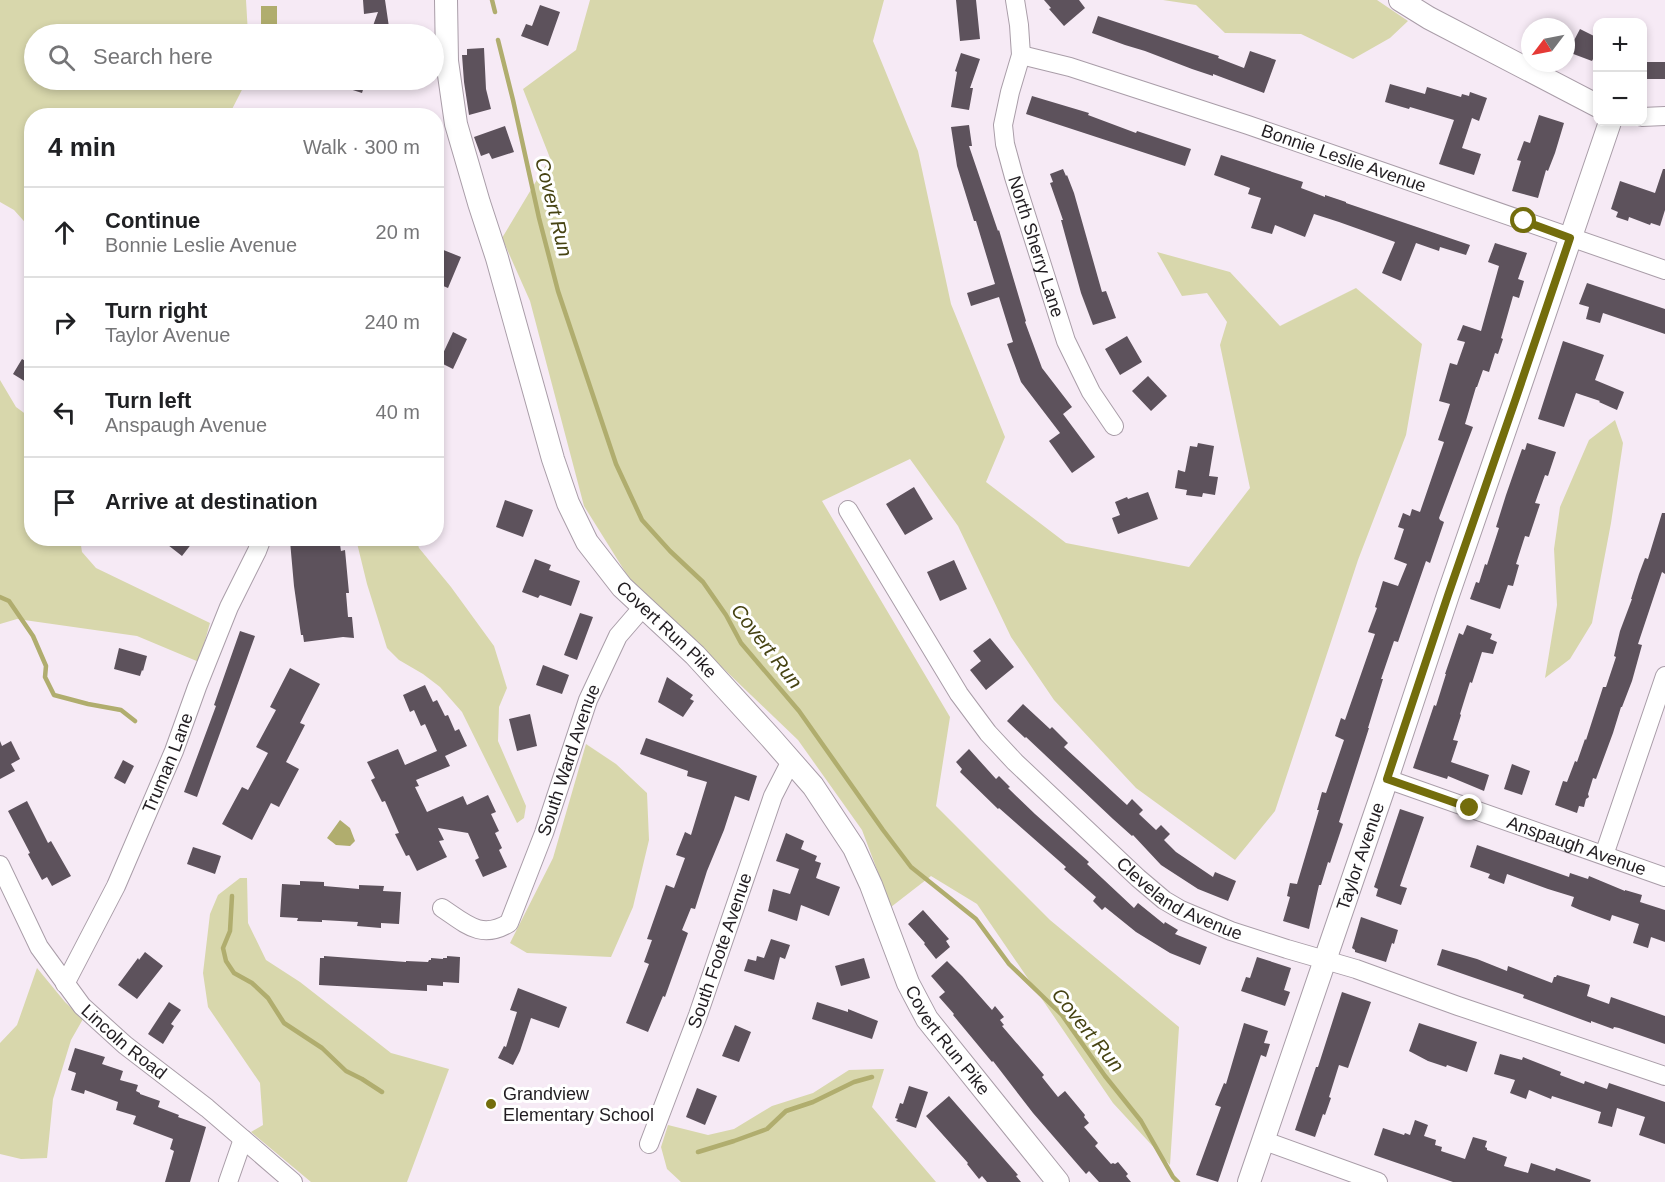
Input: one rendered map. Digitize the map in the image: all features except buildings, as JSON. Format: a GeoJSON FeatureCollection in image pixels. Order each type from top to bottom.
{"type":"FeatureCollection","features":[{"type":"Feature","properties":{"kind":"street","name":"Covert Run Pike"},"geometry":{"type":"LineString","coordinates":[[446,0],[447,61],[456,123],[553,459],[568,503],[587,542],[622,586],[695,656],[813,786],[854,848],[871,885],[908,983],[927,1019],[1058,1182]]}},
{"type":"Feature","properties":{"kind":"street","name":"North Sherry Lane"},"geometry":{"type":"LineString","coordinates":[[1015,0],[1021,55],[1003,125],[1005,144],[1066,341],[1091,392],[1114,426]]}},
{"type":"Feature","properties":{"kind":"street"},"geometry":{"type":"LineString","coordinates":[[1400,0],[1429,18],[1593,103]]}},
{"type":"Feature","properties":{"kind":"street","name":"Bonnie Leslie Avenue"},"geometry":{"type":"LineString","coordinates":[[1021,55],[1070,67],[1248,125],[1665,270]]}},
{"type":"Feature","properties":{"kind":"street"},"geometry":{"type":"LineString","coordinates":[[1647,117],[1665,116]]}},
{"type":"Feature","properties":{"kind":"street","name":"Taylor Avenue"},"geometry":{"type":"LineString","coordinates":[[1248,1182],[1609,126]]}},
{"type":"Feature","properties":{"kind":"street","name":"Cleveland Avenue"},"geometry":{"type":"LineString","coordinates":[[848,510],[959,694],[988,734],[1138,878],[1172,904],[1231,931],[1356,969],[1665,1076]]}},
{"type":"Feature","properties":{"kind":"street","name":"Truman Lane"},"geometry":{"type":"LineString","coordinates":[[65,984],[116,886],[174,751],[196,687],[229,607],[259,546]]}},
{"type":"Feature","properties":{"kind":"street","name":"South Ward Avenue"},"geometry":{"type":"LineString","coordinates":[[442,909],[472,928],[483,931],[502,927],[509,922],[544,833],[588,700],[618,636],[643,607]]}},
{"type":"Feature","properties":{"kind":"street"},"geometry":{"type":"LineString","coordinates":[[1604,855],[1665,676]]}},
{"type":"Feature","properties":{"kind":"street","name":"South Foote Avenue"},"geometry":{"type":"LineString","coordinates":[[649,1144],[698,1015],[773,796],[792,761]]}},
{"type":"Feature","properties":{"kind":"street","name":"Anspaugh Avenue"},"geometry":{"type":"LineString","coordinates":[[1387,779],[1665,877]]}},
{"type":"Feature","properties":{"kind":"street","name":"Lincoln Road"},"geometry":{"type":"LineString","coordinates":[[0,865],[39,947],[82,1006],[125,1045],[207,1108],[293,1182]]}},
{"type":"Feature","properties":{"kind":"street"},"geometry":{"type":"LineString","coordinates":[[228,1182],[243,1139]]}},
{"type":"Feature","properties":{"kind":"street"},"geometry":{"type":"LineString","coordinates":[[1262,1140],[1378,1182]]}},
{"type":"Feature","properties":{"kind":"green space"},"geometry":{"type":"Polygon","coordinates":[[[0,0],[246,0],[247,24],[24,24],[24,90],[242,90],[233,108],[24,108],[24,221],[14,210],[0,202],[0,0]]]}},
{"type":"Feature","properties":{"kind":"green space"},"geometry":{"type":"Polygon","coordinates":[[[590,0],[884,0],[873,41],[918,151],[951,304],[1005,437],[986,482],[1066,543],[1189,567],[1250,488],[1220,345],[1227,322],[1207,293],[1182,296],[1157,252],[1230,272],[1280,326],[1356,288],[1422,344],[1406,435],[1358,560],[1275,811],[1235,860],[1136,788],[1054,700],[1011,637],[958,526],[910,459],[822,501],[950,717],[936,806],[1050,920],[1179,1027],[1170,1165],[1113,1103],[977,904],[931,876],[891,907],[862,830],[798,740],[629,578],[584,506],[530,301],[502,238],[550,158],[523,89],[576,50],[590,0]]]}},
{"type":"Feature","properties":{"kind":"green space"},"geometry":{"type":"Polygon","coordinates":[[[1163,0],[1377,0],[1408,21],[1390,38],[1353,59],[1301,34],[1225,33],[1196,5],[1163,0]]]}},
{"type":"Feature","properties":{"kind":"green space"},"geometry":{"type":"Polygon","coordinates":[[[0,380],[16,407],[24,413],[24,546],[81,546],[82,552],[96,568],[210,623],[199,662],[137,636],[17,619],[0,624],[0,380]]]}},
{"type":"Feature","properties":{"kind":"green space"},"geometry":{"type":"Polygon","coordinates":[[[1615,420],[1623,443],[1592,623],[1570,659],[1545,678],[1557,605],[1554,549],[1560,507],[1589,440],[1615,420]]]}},
{"type":"Feature","properties":{"kind":"green space"},"geometry":{"type":"Polygon","coordinates":[[[358,546],[418,546],[494,646],[507,688],[499,707],[498,741],[526,806],[524,818],[517,823],[462,712],[440,687],[399,660],[387,648],[358,546]]]}},
{"type":"Feature","properties":{"kind":"green space"},"geometry":{"type":"Polygon","coordinates":[[[586,744],[616,764],[647,793],[649,840],[633,907],[611,957],[527,953],[510,943],[553,858],[586,744]]]}},
{"type":"Feature","properties":{"kind":"green space"},"geometry":{"type":"Polygon","coordinates":[[[240,878],[247,878],[248,923],[266,960],[300,982],[391,1053],[449,1069],[407,1182],[311,1182],[251,1132],[263,1125],[260,1083],[208,1007],[203,973],[210,914],[218,895],[240,878]]]}},
{"type":"Feature","properties":{"kind":"green space"},"geometry":{"type":"Polygon","coordinates":[[[37,968],[65,1002],[83,1019],[71,1040],[53,1099],[47,1158],[21,1159],[0,1154],[0,1043],[17,1025],[37,968]]]}},
{"type":"Feature","properties":{"kind":"green space"},"geometry":{"type":"Polygon","coordinates":[[[884,1069],[872,1107],[936,1182],[681,1182],[667,1169],[661,1147],[668,1125],[708,1135],[734,1129],[772,1106],[813,1093],[849,1070],[884,1069]]]}},
{"type":"Feature","properties":{"kind":"shaded area"},"geometry":{"type":"Polygon","coordinates":[[[261,6],[277,6],[277,24],[261,24],[261,6]]]}},
{"type":"Feature","properties":{"kind":"shaded area"},"geometry":{"type":"Polygon","coordinates":[[[340,820],[350,828],[355,841],[350,846],[336,845],[327,838],[340,820]]]}},
{"type":"Feature","properties":{"kind":"waterway","name":"Covert Run"},"geometry":{"type":"LineString","coordinates":[[492,0],[495,12]]}},
{"type":"Feature","properties":{"kind":"waterway","name":"Covert Run"},"geometry":{"type":"LineString","coordinates":[[498,40],[558,291],[616,464],[642,520],[703,582],[726,615],[741,643],[799,711],[911,867],[976,919],[1009,964],[1062,1015],[1105,1076],[1141,1121],[1178,1182]]}},
{"type":"Feature","properties":{"kind":"waterway"},"geometry":{"type":"LineString","coordinates":[[0,597],[9,601],[33,636],[46,666],[45,677],[54,695],[121,710],[135,721]]}},
{"type":"Feature","properties":{"kind":"waterway"},"geometry":{"type":"LineString","coordinates":[[232,896],[230,931],[223,948],[226,961],[234,973],[252,983],[268,998],[284,1023],[322,1048],[346,1071],[382,1092]]}},
{"type":"Feature","properties":{"kind":"waterway"},"geometry":{"type":"LineString","coordinates":[[698,1152],[767,1129],[786,1111],[813,1102],[854,1082],[872,1077]]}},
{"type":"Feature","properties":{"kind":"place","name":"Grandview Elementary School"},"geometry":{"type":"Point","coordinates":[491,1104]}},
{"type":"Feature","properties":{"kind":"route"},"geometry":{"type":"LineString","coordinates":[[1470,808],[1387,779],[1570,238],[1524,221]]}}]}
